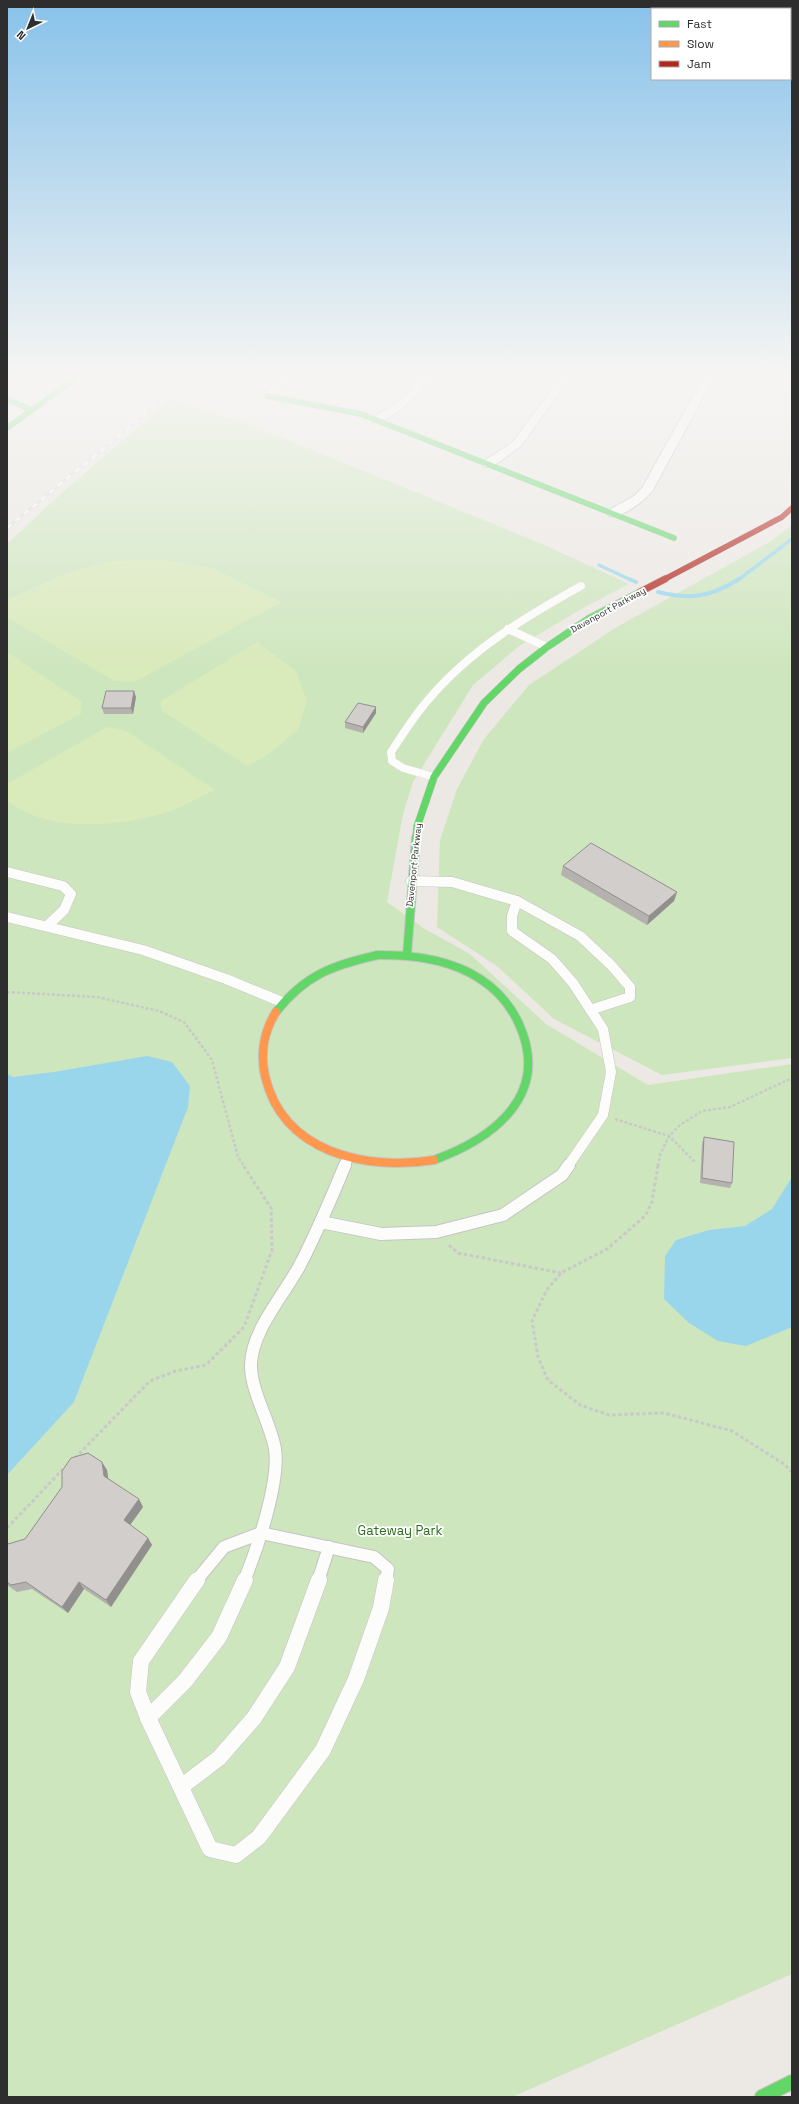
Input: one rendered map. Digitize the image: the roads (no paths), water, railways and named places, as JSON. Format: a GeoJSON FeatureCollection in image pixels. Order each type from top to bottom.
{"type":"FeatureCollection","features":[{"type":"Feature","properties":{"kind":"main road"},"geometry":{"type":"LineString","coordinates":[[511,473],[674,538]]}},
{"type":"Feature","properties":{"kind":"main road","name":"Davenport Parkway"},"geometry":{"type":"LineString","coordinates":[[407,955],[411,881],[417,827],[434,777],[484,704],[519,669],[547,647],[590,618],[746,537],[782,517],[792,508]]}},
{"type":"Feature","properties":{"kind":"main road"},"geometry":{"type":"LineString","coordinates":[[407,955],[436,960],[464,970],[488,984],[508,1003],[522,1025],[529,1049],[528,1075],[520,1099],[503,1122],[480,1141],[450,1155],[417,1163],[382,1164],[348,1158],[312,1142],[283,1118],[266,1090],[260,1059],[266,1029],[282,1002],[300,984],[324,970],[350,961],[371,957],[407,955]]}},
{"type":"Feature","properties":{"kind":"main road"},"geometry":{"type":"LineString","coordinates":[[762,2097],[792,2082]]}},
{"type":"Feature","properties":{"kind":"street"},"geometry":{"type":"LineString","coordinates":[[613,513],[638,499],[647,490],[656,473]]}},
{"type":"Feature","properties":{"kind":"lane"},"geometry":{"type":"LineString","coordinates":[[434,777],[392,761],[391,752],[427,700],[453,672],[488,643],[508,629],[581,586]]}},
{"type":"Feature","properties":{"kind":"lane"},"geometry":{"type":"LineString","coordinates":[[508,629],[547,647]]}},
{"type":"Feature","properties":{"kind":"lane"},"geometry":{"type":"LineString","coordinates":[[7,872],[62,886],[71,894],[64,910],[47,926]]}},
{"type":"Feature","properties":{"kind":"lane"},"geometry":{"type":"LineString","coordinates":[[411,881],[450,881],[480,888],[517,901],[580,936],[611,965],[630,987],[630,997],[590,1010]]}},
{"type":"Feature","properties":{"kind":"lane"},"geometry":{"type":"LineString","coordinates":[[321,1222],[381,1234],[436,1232],[503,1215],[562,1175],[603,1115],[611,1072],[603,1029],[572,983],[552,960],[512,931],[512,916],[517,901]]}},
{"type":"Feature","properties":{"kind":"lane"},"geometry":{"type":"LineString","coordinates":[[7,917],[143,950],[226,979],[282,1002]]}},
{"type":"Feature","properties":{"kind":"lane"},"geometry":{"type":"LineString","coordinates":[[148,1718],[185,1681],[219,1637],[245,1579],[261,1533],[273,1482],[275,1449],[256,1393],[251,1365],[256,1339],[299,1266],[321,1222],[348,1158]]}},
{"type":"Feature","properties":{"kind":"lane"},"geometry":{"type":"LineString","coordinates":[[261,1533],[329,1547],[374,1557],[388,1569],[381,1608],[356,1679],[323,1750],[259,1837],[236,1855],[210,1849],[148,1718],[138,1692],[141,1661],[204,1569],[224,1547],[261,1533]]}},
{"type":"Feature","properties":{"kind":"lane"},"geometry":{"type":"LineString","coordinates":[[181,1787],[219,1758],[254,1718],[287,1667],[308,1616],[329,1547]]}},
{"type":"Feature","properties":{"kind":"water"},"geometry":{"type":"Polygon","coordinates":[[[147,1056],[172,1062],[190,1086],[188,1107],[74,1402],[7,1475],[7,1074],[13,1077],[54,1072],[147,1056]]]}},
{"type":"Feature","properties":{"kind":"water"},"geometry":{"type":"Polygon","coordinates":[[[792,1177],[792,1327],[746,1346],[718,1341],[689,1323],[664,1299],[665,1256],[676,1240],[709,1230],[745,1226],[772,1209],[792,1177]]]}},
{"type":"Feature","properties":{"kind":"waterway"},"geometry":{"type":"LineString","coordinates":[[738,580],[792,539]]}},
{"type":"Feature","properties":{"kind":"waterway"},"geometry":{"type":"LineString","coordinates":[[599,565],[631,580]]}},
{"type":"Feature","properties":{"kind":"waterway"},"geometry":{"type":"LineString","coordinates":[[629,579],[636,582]]}},
{"type":"Feature","properties":{"kind":"waterway"},"geometry":{"type":"LineString","coordinates":[[658,592],[680,596],[700,595],[719,590],[739,579]]}},
{"type":"Feature","properties":{"kind":"railway"},"geometry":{"type":"LineString","coordinates":[[7,528],[74,473]]}},
{"type":"Feature","properties":{"kind":"park label","name":"Gateway Park"},"geometry":{"type":"Point","coordinates":[400,1530]}}]}
